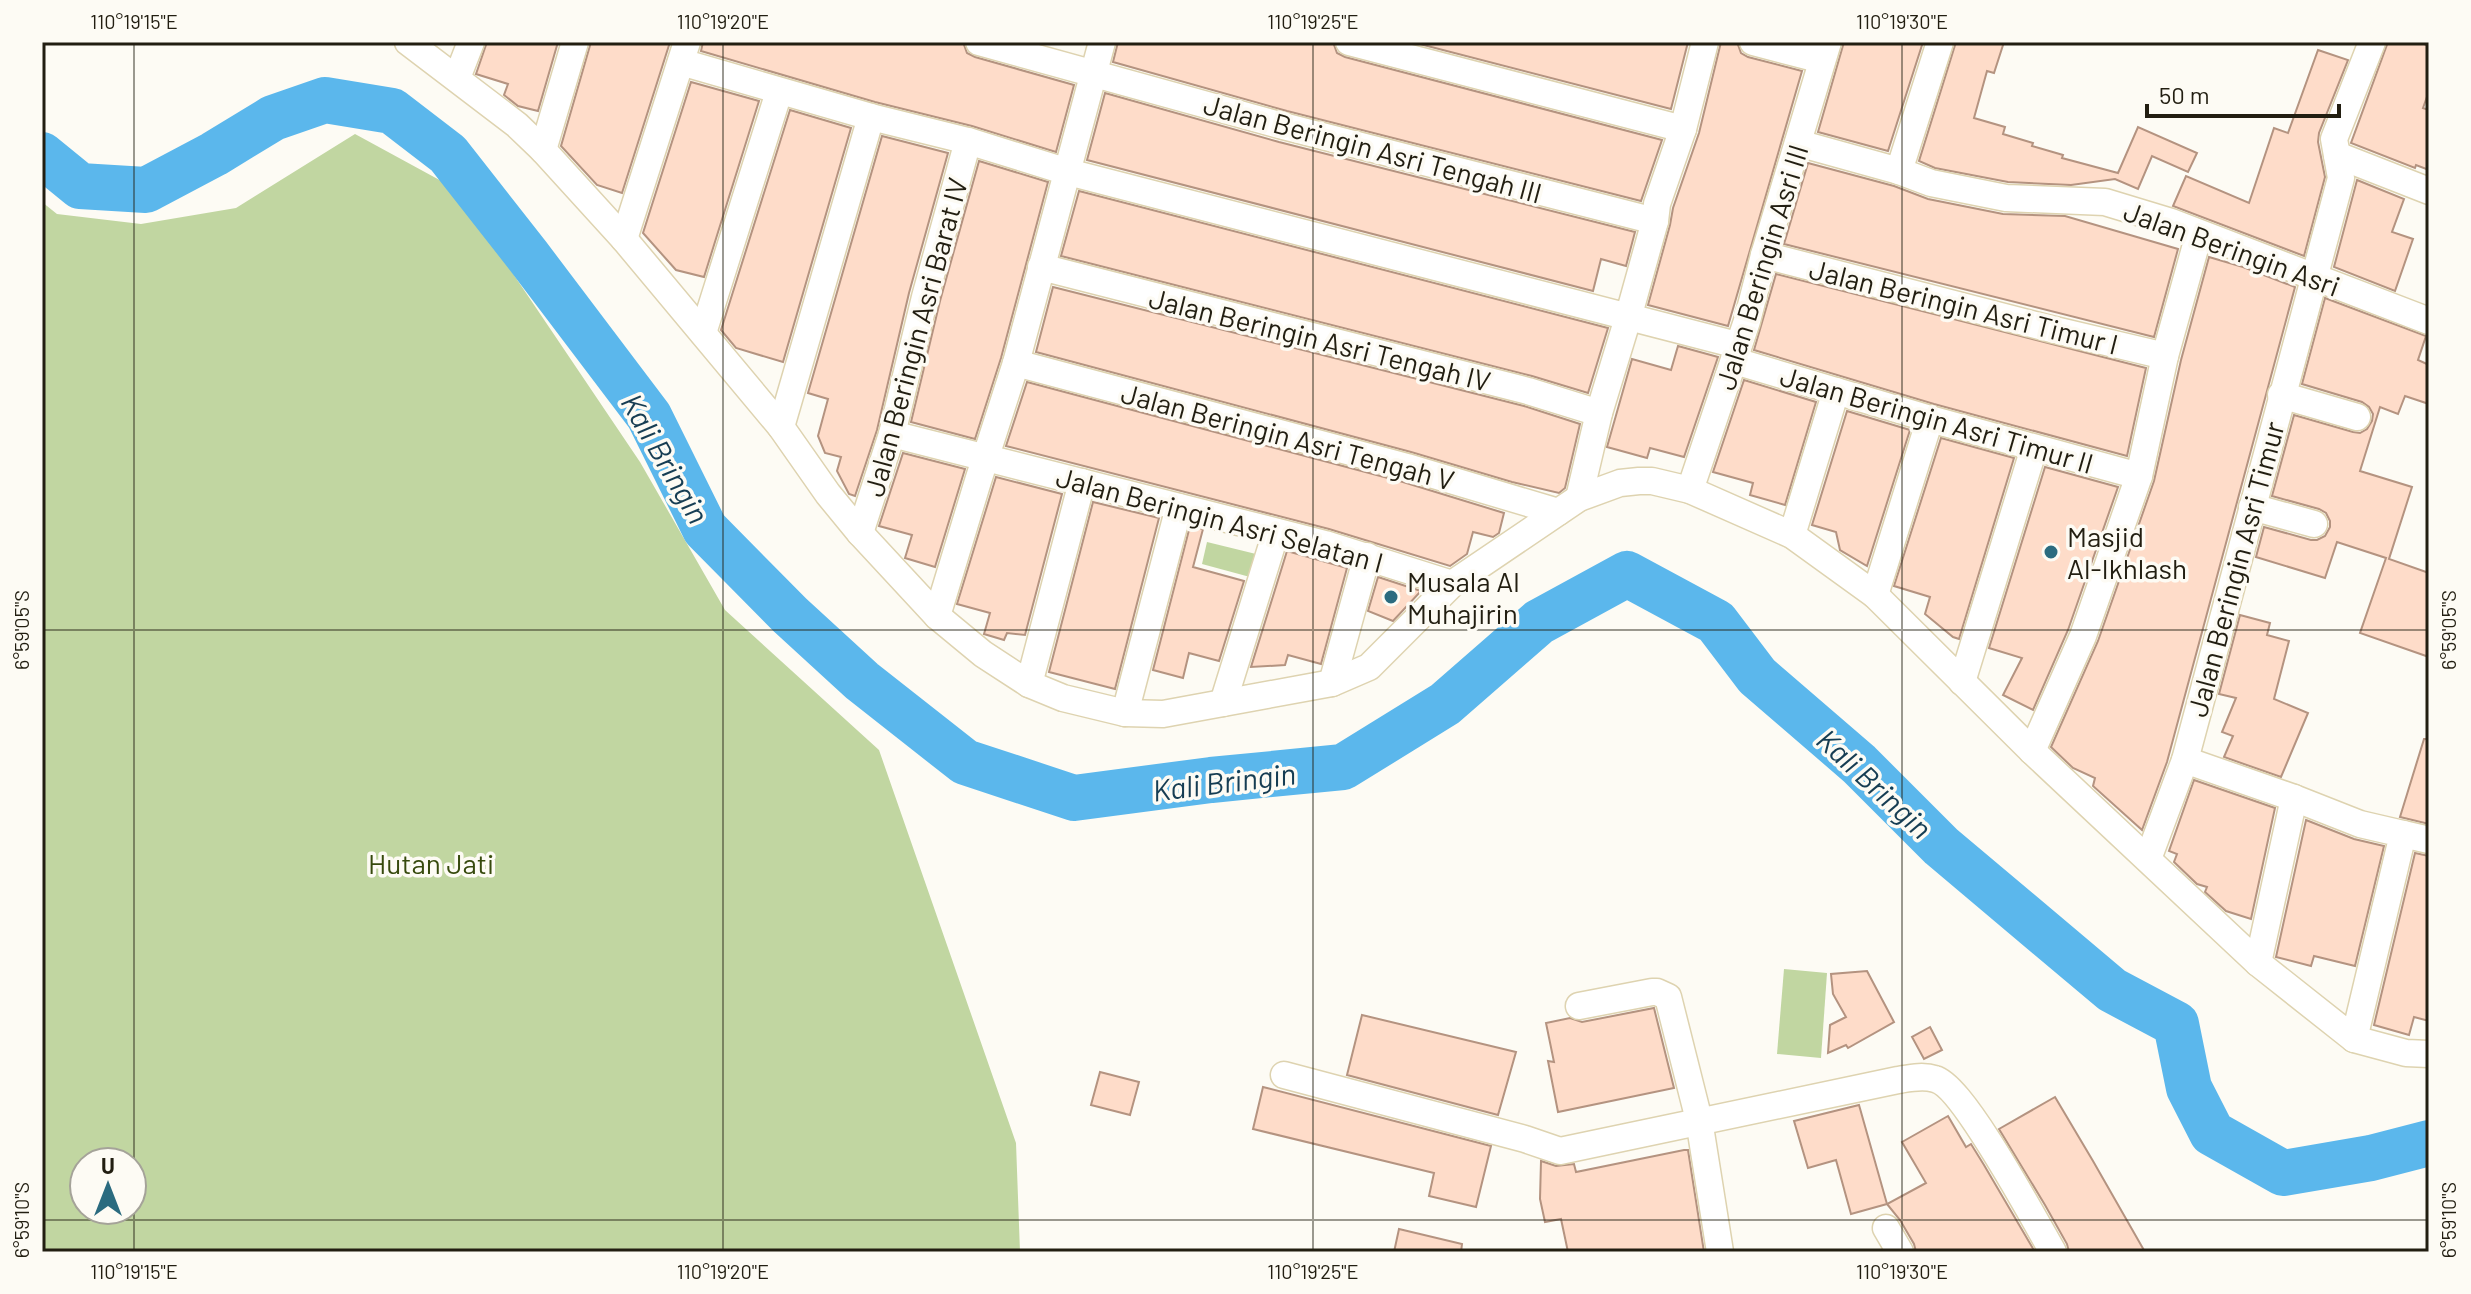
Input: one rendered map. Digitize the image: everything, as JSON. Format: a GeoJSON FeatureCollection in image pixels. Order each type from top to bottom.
{"type":"FeatureCollection","features":[{"type":"Feature","properties":{"kind":"street"},"geometry":{"type":"LineString","coordinates":[[408,42],[517,125],[543,150],[624,239],[781,427],[860,533],[937,616],[983,654],[1029,684],[1063,698],[1125,713],[1163,714],[1332,683],[1369,667],[1452,584],[1569,505],[1620,483],[1652,481],[1690,490],[1792,535],[1875,595],[2032,751],[2258,963],[2354,1039],[2406,1053],[2429,1054]]}},
{"type":"Feature","properties":{"kind":"street"},"geometry":{"type":"LineString","coordinates":[[457,78],[471,42]]}},
{"type":"Feature","properties":{"kind":"street"},"geometry":{"type":"LineString","coordinates":[[543,150],[575,42]]}},
{"type":"Feature","properties":{"kind":"street","name":"Jalan Beringin Asri Tengah III"},"geometry":{"type":"LineString","coordinates":[[979,42],[1092,75],[1655,221]]}},
{"type":"Feature","properties":{"kind":"street"},"geometry":{"type":"LineString","coordinates":[[937,616],[1016,363],[1102,42]]}},
{"type":"Feature","properties":{"kind":"street"},"geometry":{"type":"LineString","coordinates":[[1349,42],[1683,129]]}},
{"type":"Feature","properties":{"kind":"street"},"geometry":{"type":"LineString","coordinates":[[1569,505],[1628,318],[1657,204],[1683,129],[1705,42]]}},
{"type":"Feature","properties":{"kind":"street"},"geometry":{"type":"LineString","coordinates":[[1753,42],[1825,51]]}},
{"type":"Feature","properties":{"kind":"street"},"geometry":{"type":"LineString","coordinates":[[1899,171],[1940,42]]}},
{"type":"Feature","properties":{"kind":"street","name":"Jalan Beringin Asri Timur"},"geometry":{"type":"LineString","coordinates":[[2148,859],[2185,760],[2341,178],[2334,139],[2372,42]]}},
{"type":"Feature","properties":{"kind":"street","name":"Jalan Beringin Asri III"},"geometry":{"type":"LineString","coordinates":[[1690,490],[1747,321],[1825,51]]}},
{"type":"Feature","properties":{"kind":"street"},"geometry":{"type":"LineString","coordinates":[[624,239],[684,52]]}},
{"type":"Feature","properties":{"kind":"street","name":"Jalan Beringin Asri Timur II"},"geometry":{"type":"LineString","coordinates":[[684,52],[779,92],[968,141],[1068,172],[1628,318],[1736,353],[1836,391],[2139,476]]}},
{"type":"Feature","properties":{"kind":"street"},"geometry":{"type":"LineString","coordinates":[[703,333],[779,92]]}},
{"type":"Feature","properties":{"kind":"street"},"geometry":{"type":"LineString","coordinates":[[781,427],[871,117]]}},
{"type":"Feature","properties":{"kind":"street","name":"Jalan Beringin Asri Barat IV"},"geometry":{"type":"LineString","coordinates":[[860,533],[892,434],[925,297],[968,141]]}},
{"type":"Feature","properties":{"kind":"street","name":"Jalan Beringin Asri"},"geometry":{"type":"LineString","coordinates":[[1798,143],[1931,183],[2006,198],[2105,202],[2171,222],[2429,321]]}},
{"type":"Feature","properties":{"kind":"street"},"geometry":{"type":"LineString","coordinates":[[2337,155],[2429,191]]}},
{"type":"Feature","properties":{"kind":"street"},"geometry":{"type":"LineString","coordinates":[[2032,751],[2083,636],[2139,476],[2165,356],[2199,234]]}},
{"type":"Feature","properties":{"kind":"street","name":"Jalan Beringin Asri Timur I"},"geometry":{"type":"LineString","coordinates":[[1764,255],[2165,356]]}},
{"type":"Feature","properties":{"kind":"street","name":"Jalan Beringin Asri Tengah IV"},"geometry":{"type":"LineString","coordinates":[[1041,267],[1528,391],[1599,413]]}},
{"type":"Feature","properties":{"kind":"street","name":"Jalan Beringin Asri Tengah V"},"geometry":{"type":"LineString","coordinates":[[1016,363],[1407,467],[1569,505]]}},
{"type":"Feature","properties":{"kind":"street"},"geometry":{"type":"LineString","coordinates":[[1792,535],[1836,391]]}},
{"type":"Feature","properties":{"kind":"street"},"geometry":{"type":"LineString","coordinates":[[2281,395],[2357,417]]}},
{"type":"Feature","properties":{"kind":"street"},"geometry":{"type":"LineString","coordinates":[[1875,595],[1930,419]]}},
{"type":"Feature","properties":{"kind":"street","name":"Jalan Beringin Asri Selatan I"},"geometry":{"type":"LineString","coordinates":[[892,434],[1367,556],[1452,584]]}},
{"type":"Feature","properties":{"kind":"street"},"geometry":{"type":"LineString","coordinates":[[1962,682],[2034,448]]}},
{"type":"Feature","properties":{"kind":"street"},"geometry":{"type":"LineString","coordinates":[[1029,684],[1082,482]]}},
{"type":"Feature","properties":{"kind":"street"},"geometry":{"type":"LineString","coordinates":[[1125,713],[1179,507]]}},
{"type":"Feature","properties":{"kind":"street"},"geometry":{"type":"LineString","coordinates":[[2252,507],[2314,524]]}},
{"type":"Feature","properties":{"kind":"street"},"geometry":{"type":"LineString","coordinates":[[1223,703],[1276,532]]}},
{"type":"Feature","properties":{"kind":"street"},"geometry":{"type":"LineString","coordinates":[[1332,683],[1367,556]]}},
{"type":"Feature","properties":{"kind":"street"},"geometry":{"type":"LineString","coordinates":[[2185,760],[2360,824],[2429,840]]}},
{"type":"Feature","properties":{"kind":"street"},"geometry":{"type":"LineString","coordinates":[[2258,963],[2294,798]]}},
{"type":"Feature","properties":{"kind":"street"},"geometry":{"type":"LineString","coordinates":[[2354,1039],[2403,834]]}},
{"type":"Feature","properties":{"kind":"street"},"geometry":{"type":"LineString","coordinates":[[1579,1006],[1652,992],[1668,997],[1699,1120],[1720,1252]]}},
{"type":"Feature","properties":{"kind":"street"},"geometry":{"type":"LineString","coordinates":[[1284,1075],[1560,1151],[1898,1080],[1936,1079],[1950,1088],[1968,1111],[2053,1252]]}},
{"type":"Feature","properties":{"kind":"street"},"geometry":{"type":"LineString","coordinates":[[1886,1228],[1900,1252]]}},
{"type":"Feature","properties":{"kind":"green space","name":"Hutan Jati"},"geometry":{"type":"Polygon","coordinates":[[[355,134],[456,189],[640,462],[725,610],[879,750],[1016,1143],[1020,1252],[42,1252],[42,202],[57,214],[141,224],[236,208],[355,134]]]}},
{"type":"Feature","properties":{"kind":"green space"},"geometry":{"type":"Polygon","coordinates":[[[1207,542],[1256,554],[1250,577],[1202,564],[1207,542]]]}},
{"type":"Feature","properties":{"kind":"green space"},"geometry":{"type":"Polygon","coordinates":[[[1784,969],[1827,973],[1821,1058],[1777,1054],[1784,969]]]}},
{"type":"Feature","properties":{"kind":"building"},"geometry":{"type":"Polygon","coordinates":[[[487,42],[558,42],[538,111],[518,106],[504,95],[508,84],[476,74],[487,42]]]}},
{"type":"Feature","properties":{"kind":"building"},"geometry":{"type":"Polygon","coordinates":[[[591,42],[670,42],[622,193],[597,185],[561,146],[591,42]]]}},
{"type":"Feature","properties":{"kind":"building"},"geometry":{"type":"Polygon","coordinates":[[[703,42],[963,42],[967,53],[975,57],[1074,85],[1056,152],[701,51],[703,42]]]}},
{"type":"Feature","properties":{"kind":"building"},"geometry":{"type":"Polygon","coordinates":[[[1118,42],[1333,42],[1337,53],[1345,57],[1662,140],[1641,201],[1287,111],[1113,62],[1118,42]]]}},
{"type":"Feature","properties":{"kind":"building"},"geometry":{"type":"Polygon","coordinates":[[[1412,42],[1688,42],[1671,109],[1412,42]]]}},
{"type":"Feature","properties":{"kind":"building"},"geometry":{"type":"Polygon","coordinates":[[[1721,42],[1737,42],[1741,53],[1748,57],[1802,71],[1728,326],[1648,305],[1673,208],[1699,133],[1721,42]]]}},
{"type":"Feature","properties":{"kind":"building"},"geometry":{"type":"Polygon","coordinates":[[[1844,42],[1923,42],[1888,151],[1818,132],[1844,42]]]}},
{"type":"Feature","properties":{"kind":"building"},"geometry":{"type":"Polygon","coordinates":[[[1956,42],[2004,42],[1994,73],[1987,71],[1974,118],[2005,127],[2003,134],[2063,155],[2062,158],[2118,173],[2138,127],[2197,153],[2188,172],[2152,156],[2138,189],[2115,179],[2071,185],[2008,182],[1935,168],[1919,161],[1956,42]]]}},
{"type":"Feature","properties":{"kind":"building"},"geometry":{"type":"Polygon","coordinates":[[[2388,42],[2419,42],[2429,46],[2429,91],[2423,108],[2429,110],[2429,170],[2416,165],[2415,168],[2351,143],[2388,42]]]}},
{"type":"Feature","properties":{"kind":"building"},"geometry":{"type":"Polygon","coordinates":[[[2318,50],[2348,60],[2319,133],[2325,177],[2304,256],[2173,206],[2186,176],[2249,203],[2274,128],[2288,133],[2318,50]]]}},
{"type":"Feature","properties":{"kind":"building"},"geometry":{"type":"Polygon","coordinates":[[[691,82],[759,101],[704,277],[676,270],[643,233],[691,82]]]}},
{"type":"Feature","properties":{"kind":"building"},"geometry":{"type":"Polygon","coordinates":[[[1105,93],[1279,142],[1635,232],[1626,266],[1601,259],[1593,291],[1087,160],[1105,93]]]}},
{"type":"Feature","properties":{"kind":"building"},"geometry":{"type":"Polygon","coordinates":[[[790,110],[851,128],[783,362],[736,348],[721,330],[790,110]]]}},
{"type":"Feature","properties":{"kind":"building"},"geometry":{"type":"Polygon","coordinates":[[[882,136],[948,153],[909,293],[877,430],[855,496],[849,494],[837,471],[841,457],[825,453],[818,436],[828,399],[808,393],[882,136]]]}},
{"type":"Feature","properties":{"kind":"building"},"geometry":{"type":"Polygon","coordinates":[[[979,161],[1048,182],[1001,358],[975,439],[911,422],[940,301],[979,161]]]}},
{"type":"Feature","properties":{"kind":"building"},"geometry":{"type":"Polygon","coordinates":[[[1808,163],[1894,186],[1928,199],[2003,214],[2065,216],[2178,249],[2154,337],[1784,244],[1808,163]]]}},
{"type":"Feature","properties":{"kind":"building"},"geometry":{"type":"Polygon","coordinates":[[[2357,180],[2404,199],[2392,232],[2413,239],[2395,291],[2334,267],[2357,180]]]}},
{"type":"Feature","properties":{"kind":"building"},"geometry":{"type":"Polygon","coordinates":[[[1079,191],[1608,328],[1588,393],[1061,256],[1079,191]]]}},
{"type":"Feature","properties":{"kind":"building"},"geometry":{"type":"Polygon","coordinates":[[[2209,257],[2295,287],[2167,762],[2142,830],[2093,786],[2095,778],[2073,768],[2051,747],[2098,641],[2154,481],[2181,360],[2209,257]]]}},
{"type":"Feature","properties":{"kind":"building"},"geometry":{"type":"Polygon","coordinates":[[[1776,274],[2146,368],[2127,456],[1934,404],[1754,350],[1776,274]]]}},
{"type":"Feature","properties":{"kind":"building"},"geometry":{"type":"Polygon","coordinates":[[[1053,287],[1524,406],[1580,424],[1565,488],[1559,493],[1512,482],[1036,352],[1053,287]]]}},
{"type":"Feature","properties":{"kind":"building"},"geometry":{"type":"Polygon","coordinates":[[[2325,298],[2426,336],[2418,360],[2429,365],[2429,404],[2405,396],[2398,414],[2380,407],[2360,471],[2412,487],[2389,559],[2429,573],[2429,657],[2360,633],[2386,558],[2337,542],[2325,578],[2256,557],[2264,527],[2317,540],[2325,536],[2330,527],[2326,513],[2319,509],[2272,496],[2294,415],[2360,433],[2372,421],[2373,414],[2362,402],[2302,384],[2325,298]]]}},
{"type":"Feature","properties":{"kind":"building"},"geometry":{"type":"Polygon","coordinates":[[[1678,346],[1718,357],[1684,457],[1650,448],[1647,458],[1607,447],[1632,359],[1671,370],[1678,346]]]}},
{"type":"Feature","properties":{"kind":"building"},"geometry":{"type":"Polygon","coordinates":[[[1744,380],[1816,402],[1785,505],[1750,495],[1753,483],[1713,472],[1744,380]]]}},
{"type":"Feature","properties":{"kind":"building"},"geometry":{"type":"Polygon","coordinates":[[[1027,382],[1403,482],[1504,513],[1499,533],[1493,537],[1473,532],[1467,554],[1450,566],[1329,529],[1006,446],[1027,382]]]}},
{"type":"Feature","properties":{"kind":"building"},"geometry":{"type":"Polygon","coordinates":[[[1847,411],[1910,430],[1867,566],[1840,550],[1836,532],[1812,525],[1847,411]]]}},
{"type":"Feature","properties":{"kind":"building"},"geometry":{"type":"Polygon","coordinates":[[[1941,438],[2014,458],[1959,639],[1925,614],[1930,597],[1894,586],[1941,438]]]}},
{"type":"Feature","properties":{"kind":"building"},"geometry":{"type":"Polygon","coordinates":[[[903,453],[965,469],[935,567],[905,558],[912,535],[879,526],[903,453]]]}},
{"type":"Feature","properties":{"kind":"building"},"geometry":{"type":"Polygon","coordinates":[[[2045,467],[2118,487],[2068,630],[2033,710],[2003,695],[2022,658],[1989,648],[2045,467]]]}},
{"type":"Feature","properties":{"kind":"building"},"geometry":{"type":"Polygon","coordinates":[[[996,477],[1062,494],[1025,635],[1007,633],[1004,640],[984,634],[990,613],[957,604],[996,477]]]}},
{"type":"Feature","properties":{"kind":"building"},"geometry":{"type":"Polygon","coordinates":[[[1093,502],[1159,518],[1115,689],[1049,672],[1093,502]]]}},
{"type":"Feature","properties":{"kind":"building"},"geometry":{"type":"Polygon","coordinates":[[[1190,526],[1203,529],[1193,567],[1244,581],[1219,661],[1189,653],[1183,678],[1153,670],[1190,526]]]}},
{"type":"Feature","properties":{"kind":"building"},"geometry":{"type":"Polygon","coordinates":[[[1287,551],[1347,568],[1321,664],[1288,655],[1285,665],[1251,667],[1287,551]]]}},
{"type":"Feature","properties":{"kind":"building","name":"Musala Al Muhajirin"},"geometry":{"type":"Polygon","coordinates":[[[1378,577],[1421,591],[1393,621],[1368,611],[1378,577]]]}},
{"type":"Feature","properties":{"kind":"building"},"geometry":{"type":"Polygon","coordinates":[[[2240,615],[2270,623],[2267,635],[2289,641],[2274,699],[2308,713],[2281,777],[2224,757],[2233,736],[2222,732],[2236,698],[2219,694],[2240,615]]]}},
{"type":"Feature","properties":{"kind":"building"},"geometry":{"type":"Polygon","coordinates":[[[2424,739],[2429,739],[2429,824],[2400,817],[2424,739]]]}},
{"type":"Feature","properties":{"kind":"building"},"geometry":{"type":"Polygon","coordinates":[[[2194,780],[2275,808],[2251,919],[2226,911],[2205,892],[2207,887],[2197,884],[2174,862],[2177,854],[2169,851],[2194,780]]]}},
{"type":"Feature","properties":{"kind":"building"},"geometry":{"type":"Polygon","coordinates":[[[2306,820],[2354,839],[2384,846],[2355,966],[2314,956],[2311,966],[2276,957],[2306,820]]]}},
{"type":"Feature","properties":{"kind":"building"},"geometry":{"type":"Polygon","coordinates":[[[2415,853],[2429,856],[2429,1021],[2414,1017],[2409,1035],[2374,1025],[2415,853]]]}},
{"type":"Feature","properties":{"kind":"building"},"geometry":{"type":"Polygon","coordinates":[[[1867,971],[1894,1022],[1848,1048],[1846,1045],[1828,1053],[1830,1025],[1846,1017],[1833,994],[1831,974],[1867,971]]]}},
{"type":"Feature","properties":{"kind":"building"},"geometry":{"type":"Polygon","coordinates":[[[1654,1008],[1674,1088],[1558,1112],[1548,1061],[1554,1062],[1546,1023],[1570,1018],[1582,1022],[1654,1008]]]}},
{"type":"Feature","properties":{"kind":"building"},"geometry":{"type":"Polygon","coordinates":[[[1362,1015],[1516,1052],[1498,1115],[1347,1075],[1362,1015]]]}},
{"type":"Feature","properties":{"kind":"building"},"geometry":{"type":"Polygon","coordinates":[[[1930,1027],[1942,1050],[1924,1059],[1912,1037],[1930,1027]]]}},
{"type":"Feature","properties":{"kind":"building"},"geometry":{"type":"Polygon","coordinates":[[[1100,1072],[1139,1082],[1130,1115],[1091,1105],[1100,1072]]]}},
{"type":"Feature","properties":{"kind":"building"},"geometry":{"type":"Polygon","coordinates":[[[1263,1087],[1491,1146],[1476,1207],[1429,1196],[1434,1173],[1253,1129],[1263,1087]]]}},
{"type":"Feature","properties":{"kind":"building"},"geometry":{"type":"Polygon","coordinates":[[[2055,1097],[2145,1252],[2069,1252],[1999,1129],[2055,1097]]]}},
{"type":"Feature","properties":{"kind":"building"},"geometry":{"type":"Polygon","coordinates":[[[1859,1105],[1887,1204],[1851,1214],[1836,1160],[1808,1168],[1794,1121],[1859,1105]]]}},
{"type":"Feature","properties":{"kind":"building"},"geometry":{"type":"Polygon","coordinates":[[[1948,1116],[1966,1147],[1971,1144],[2035,1252],[1916,1252],[1900,1220],[1887,1204],[1926,1183],[1902,1142],[1948,1116]]]}},
{"type":"Feature","properties":{"kind":"building"},"geometry":{"type":"Polygon","coordinates":[[[1688,1150],[1704,1252],[1568,1252],[1561,1219],[1545,1222],[1540,1199],[1541,1161],[1556,1166],[1574,1164],[1576,1172],[1688,1150]]]}},
{"type":"Feature","properties":{"kind":"building"},"geometry":{"type":"Polygon","coordinates":[[[1399,1229],[1462,1244],[1461,1252],[1394,1252],[1399,1229]]]}},
{"type":"Feature","properties":{"kind":"waterway","name":"Kali Bringin"},"geometry":{"type":"LineString","coordinates":[[42,155],[80,186],[146,190],[273,118],[325,100],[392,111],[448,154],[649,416],[705,529],[790,615],[862,681],[965,762],[1074,798],[1343,767],[1445,704],[1539,622],[1627,574],[1716,622],[1757,676],[1859,764],[1941,846],[2112,990],[2176,1024],[2189,1088],[2212,1133],[2283,1173],[2371,1158],[2429,1143]]}},
{"type":"Feature","properties":{"kind":"place","name":"Masjid Al-Ikhlash"},"geometry":{"type":"Point","coordinates":[2051,552]}},
{"type":"Feature","properties":{"kind":"place","name":"Musala Al Muhajirin"},"geometry":{"type":"Point","coordinates":[1391,597]}}]}
